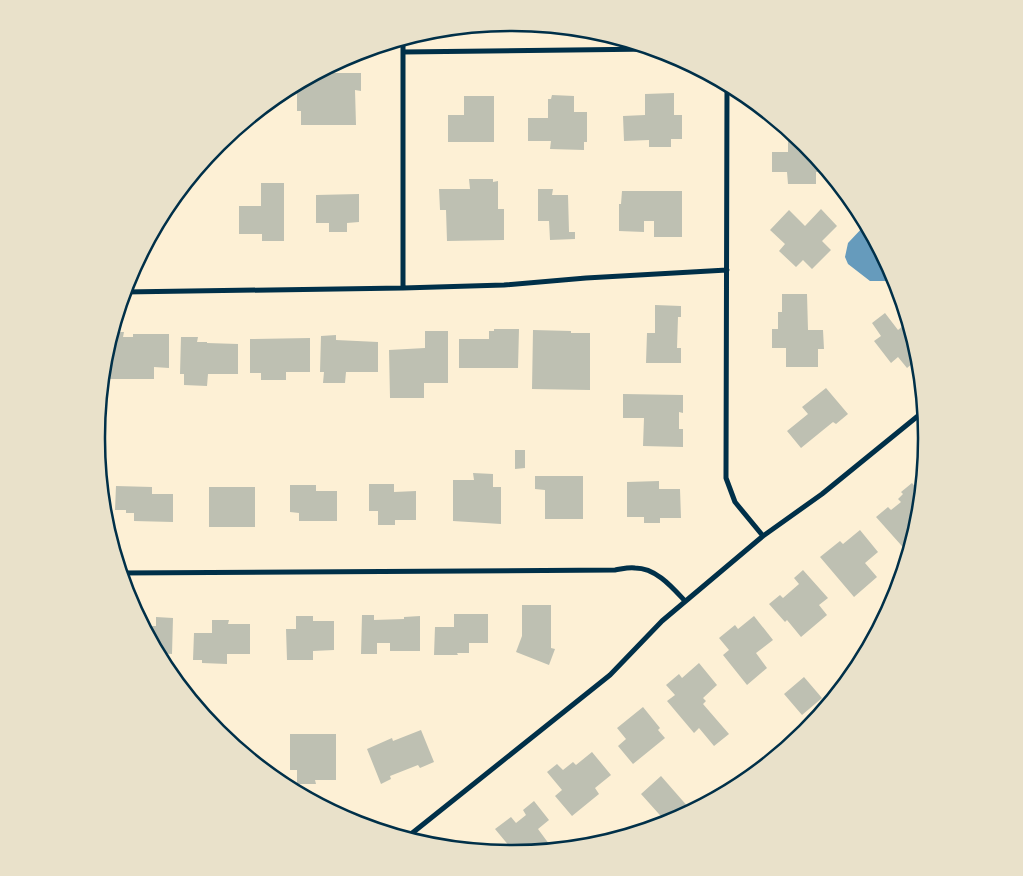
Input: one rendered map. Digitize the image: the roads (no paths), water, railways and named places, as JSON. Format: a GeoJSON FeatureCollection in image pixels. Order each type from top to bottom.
{"type":"FeatureCollection","features":[{"type":"Feature","properties":{"kind":"street"},"geometry":{"type":"LineString","coordinates":[[403,46],[403,288]]}},
{"type":"Feature","properties":{"kind":"street"},"geometry":{"type":"LineString","coordinates":[[403,52],[630,49]]}},
{"type":"Feature","properties":{"kind":"street"},"geometry":{"type":"LineString","coordinates":[[728,94],[726,478],[735,502],[763,536]]}},
{"type":"Feature","properties":{"kind":"street"},"geometry":{"type":"LineString","coordinates":[[132,292],[403,288],[504,284],[727,270]]}},
{"type":"Feature","properties":{"kind":"street"},"geometry":{"type":"LineString","coordinates":[[413,833],[610,675],[662,620],[763,536],[822,494],[917,417]]}},
{"type":"Feature","properties":{"kind":"street"},"geometry":{"type":"LineString","coordinates":[[127,572],[605,570],[636,568],[645,569],[661,578],[685,601]]}},
{"type":"Feature","properties":{"kind":"water"},"geometry":{"type":"Polygon","coordinates":[[[861,230],[887,281],[870,281],[848,264],[845,257],[848,243],[861,230]]]}}]}
